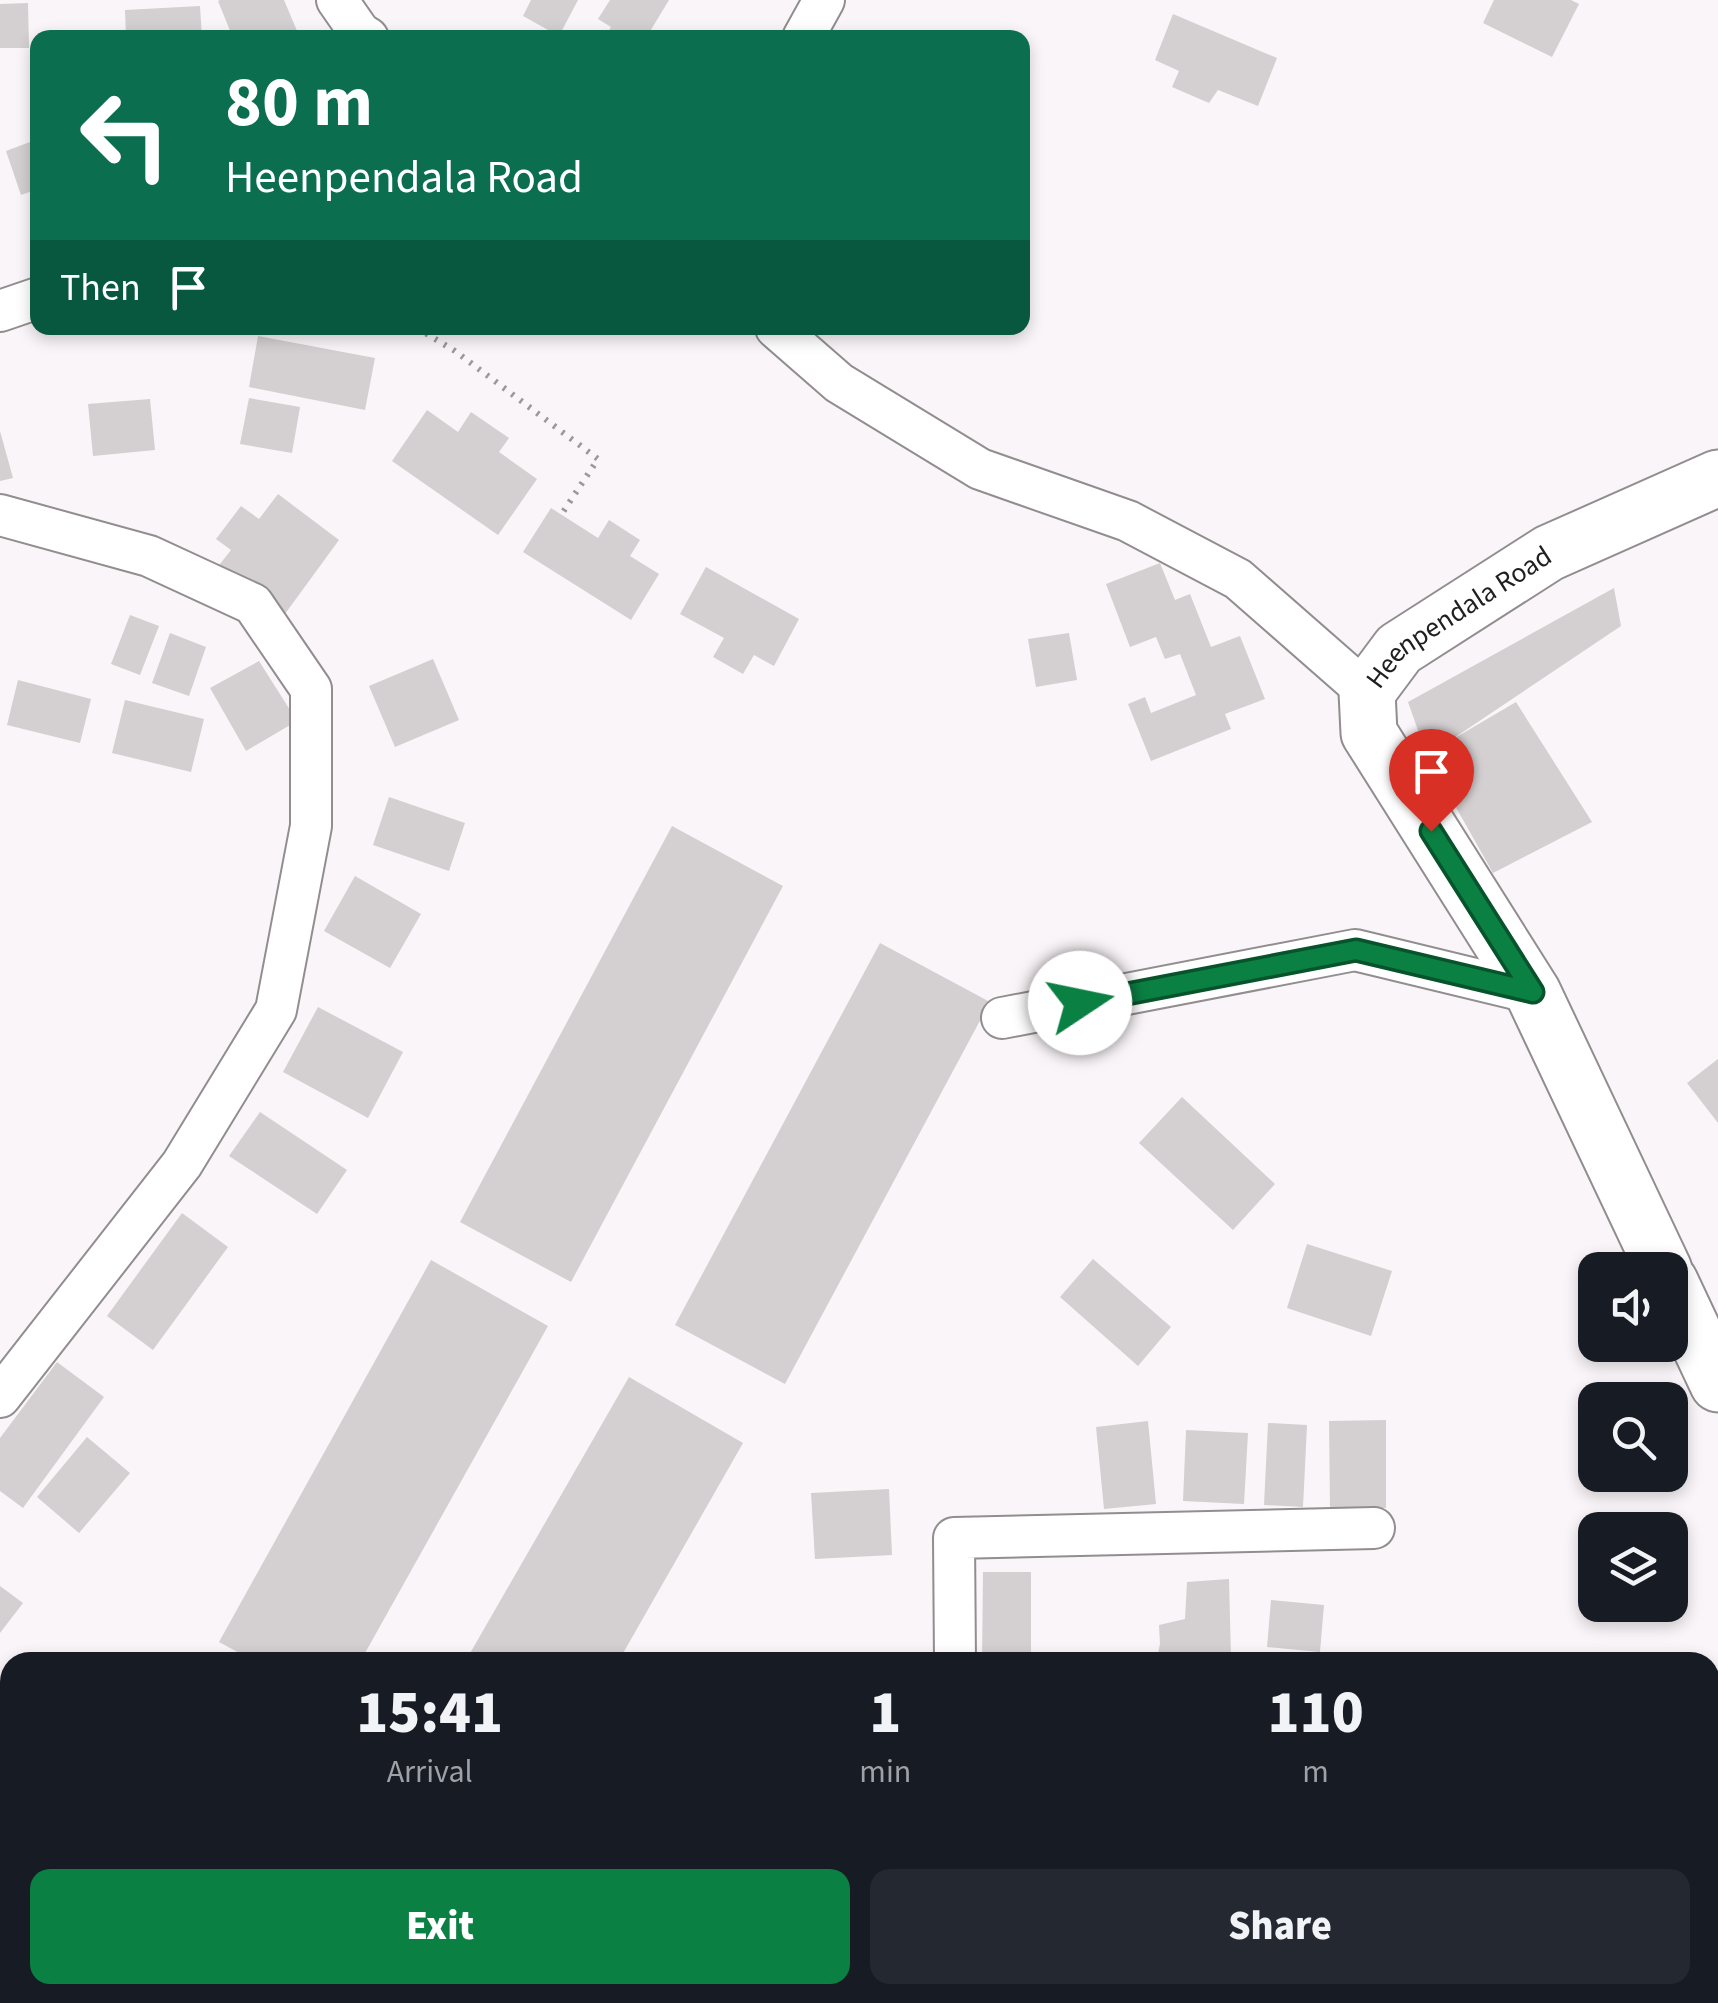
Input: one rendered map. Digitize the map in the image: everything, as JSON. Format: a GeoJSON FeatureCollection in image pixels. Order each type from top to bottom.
{"type":"FeatureCollection","features":[{"type":"Feature","properties":{"kind":"street"},"geometry":{"type":"LineString","coordinates":[[337,0],[357,30]]}},
{"type":"Feature","properties":{"kind":"street"},"geometry":{"type":"LineString","coordinates":[[807,30],[824,0]]}},
{"type":"Feature","properties":{"kind":"street"},"geometry":{"type":"LineString","coordinates":[[0,311],[30,301]]}},
{"type":"Feature","properties":{"kind":"street"},"geometry":{"type":"LineString","coordinates":[[784,335],[839,382],[980,469],[1128,521],[1238,579],[1366,692]]}},
{"type":"Feature","properties":{"kind":"street","name":"Heenpendala Road"},"geometry":{"type":"LineString","coordinates":[[1656,1252],[1533,992],[1369,734],[1366,692],[1399,649],[1549,552],[1718,478]]}},
{"type":"Feature","properties":{"kind":"street"},"geometry":{"type":"LineString","coordinates":[[0,516],[148,556],[253,604],[311,689],[310,826],[276,1010],[182,1164],[0,1397]]}},
{"type":"Feature","properties":{"kind":"street"},"geometry":{"type":"LineString","coordinates":[[1002,1018],[1356,950],[1533,992]]}},
{"type":"Feature","properties":{"kind":"street"},"geometry":{"type":"LineString","coordinates":[[1688,1320],[1718,1384]]}},
{"type":"Feature","properties":{"kind":"street"},"geometry":{"type":"LineString","coordinates":[[954,1652],[954,1538],[1374,1528]]}},
{"type":"Feature","properties":{"kind":"path"},"geometry":{"type":"LineString","coordinates":[[428,335],[456,351],[598,459],[561,515]]}},
{"type":"Feature","properties":{"kind":"building"},"geometry":{"type":"Polygon","coordinates":[[[284,0],[297,30],[230,30],[218,1],[284,0]]]}},
{"type":"Feature","properties":{"kind":"building"},"geometry":{"type":"Polygon","coordinates":[[[531,0],[578,0],[562,30],[548,30],[523,16],[531,0]]]}},
{"type":"Feature","properties":{"kind":"building"},"geometry":{"type":"Polygon","coordinates":[[[610,0],[669,0],[651,30],[609,30],[611,27],[598,19],[610,0]]]}},
{"type":"Feature","properties":{"kind":"building"},"geometry":{"type":"Polygon","coordinates":[[[1494,0],[1571,0],[1579,4],[1552,57],[1483,23],[1494,0]]]}},
{"type":"Feature","properties":{"kind":"building"},"geometry":{"type":"Polygon","coordinates":[[[28,3],[29,48],[0,48],[0,4],[28,3]]]}},
{"type":"Feature","properties":{"kind":"building"},"geometry":{"type":"Polygon","coordinates":[[[200,6],[202,30],[126,30],[125,10],[200,6]]]}},
{"type":"Feature","properties":{"kind":"building"},"geometry":{"type":"Polygon","coordinates":[[[1173,14],[1277,58],[1258,106],[1218,90],[1209,103],[1172,87],[1179,71],[1155,60],[1173,14]]]}},
{"type":"Feature","properties":{"kind":"building"},"geometry":{"type":"Polygon","coordinates":[[[30,142],[30,192],[21,195],[6,151],[30,142]]]}},
{"type":"Feature","properties":{"kind":"building"},"geometry":{"type":"Polygon","coordinates":[[[258,336],[375,358],[365,410],[249,387],[258,336]]]}},
{"type":"Feature","properties":{"kind":"building"},"geometry":{"type":"Polygon","coordinates":[[[249,398],[300,407],[292,453],[240,444],[249,398]]]}},
{"type":"Feature","properties":{"kind":"building"},"geometry":{"type":"Polygon","coordinates":[[[150,399],[155,450],[93,456],[88,404],[150,399]]]}},
{"type":"Feature","properties":{"kind":"building"},"geometry":{"type":"Polygon","coordinates":[[[427,410],[458,432],[471,412],[509,438],[499,452],[537,479],[498,535],[392,461],[427,410]]]}},
{"type":"Feature","properties":{"kind":"building"},"geometry":{"type":"Polygon","coordinates":[[[0,431],[13,478],[0,481],[0,431]]]}},
{"type":"Feature","properties":{"kind":"building"},"geometry":{"type":"Polygon","coordinates":[[[278,494],[339,540],[282,618],[216,569],[231,550],[216,539],[241,506],[259,519],[278,494]]]}},
{"type":"Feature","properties":{"kind":"building"},"geometry":{"type":"Polygon","coordinates":[[[551,508],[598,538],[609,520],[640,540],[630,556],[659,574],[631,620],[523,552],[551,508]]]}},
{"type":"Feature","properties":{"kind":"building"},"geometry":{"type":"Polygon","coordinates":[[[1160,563],[1175,600],[1190,594],[1211,647],[1240,636],[1265,699],[1225,714],[1231,729],[1151,761],[1128,704],[1145,697],[1151,713],[1196,695],[1180,654],[1165,659],[1156,637],[1130,647],[1106,584],[1160,563]]]}},
{"type":"Feature","properties":{"kind":"building"},"geometry":{"type":"Polygon","coordinates":[[[706,567],[799,619],[774,666],[754,655],[743,674],[713,657],[724,638],[680,614],[706,567]]]}},
{"type":"Feature","properties":{"kind":"building"},"geometry":{"type":"Polygon","coordinates":[[[1614,588],[1621,626],[1448,742],[1516,702],[1592,822],[1493,873],[1427,756],[1408,702],[1614,588]]]}},
{"type":"Feature","properties":{"kind":"building"},"geometry":{"type":"Polygon","coordinates":[[[130,615],[159,626],[140,675],[111,664],[130,615]]]}},
{"type":"Feature","properties":{"kind":"building"},"geometry":{"type":"Polygon","coordinates":[[[170,633],[206,647],[189,696],[152,683],[170,633]]]}},
{"type":"Feature","properties":{"kind":"building"},"geometry":{"type":"Polygon","coordinates":[[[1069,633],[1077,680],[1036,687],[1028,639],[1069,633]]]}},
{"type":"Feature","properties":{"kind":"building"},"geometry":{"type":"Polygon","coordinates":[[[433,659],[459,720],[395,747],[369,686],[433,659]]]}},
{"type":"Feature","properties":{"kind":"building"},"geometry":{"type":"Polygon","coordinates":[[[259,661],[297,721],[246,751],[210,688],[259,661]]]}},
{"type":"Feature","properties":{"kind":"building"},"geometry":{"type":"Polygon","coordinates":[[[18,680],[91,699],[80,743],[7,725],[18,680]]]}},
{"type":"Feature","properties":{"kind":"building"},"geometry":{"type":"Polygon","coordinates":[[[125,700],[204,719],[191,772],[112,753],[125,700]]]}},
{"type":"Feature","properties":{"kind":"building"},"geometry":{"type":"Polygon","coordinates":[[[389,797],[465,823],[449,871],[373,845],[389,797]]]}},
{"type":"Feature","properties":{"kind":"building"},"geometry":{"type":"Polygon","coordinates":[[[672,826],[783,886],[571,1282],[460,1222],[672,826]]]}},
{"type":"Feature","properties":{"kind":"building"},"geometry":{"type":"Polygon","coordinates":[[[355,876],[421,914],[390,968],[324,931],[355,876]]]}},
{"type":"Feature","properties":{"kind":"building"},"geometry":{"type":"Polygon","coordinates":[[[880,943],[990,1002],[785,1384],[675,1325],[880,943]]]}},
{"type":"Feature","properties":{"kind":"building"},"geometry":{"type":"Polygon","coordinates":[[[318,1007],[403,1052],[368,1118],[283,1072],[318,1007]]]}},
{"type":"Feature","properties":{"kind":"building"},"geometry":{"type":"Polygon","coordinates":[[[1718,1059],[1718,1123],[1687,1083],[1718,1059]]]}},
{"type":"Feature","properties":{"kind":"building"},"geometry":{"type":"Polygon","coordinates":[[[1182,1097],[1275,1184],[1233,1230],[1139,1143],[1182,1097]]]}},
{"type":"Feature","properties":{"kind":"building"},"geometry":{"type":"Polygon","coordinates":[[[260,1112],[347,1170],[317,1214],[229,1156],[260,1112]]]}},
{"type":"Feature","properties":{"kind":"building"},"geometry":{"type":"Polygon","coordinates":[[[182,1213],[228,1247],[153,1350],[107,1316],[182,1213]]]}},
{"type":"Feature","properties":{"kind":"building"},"geometry":{"type":"Polygon","coordinates":[[[1307,1244],[1392,1271],[1371,1336],[1287,1308],[1307,1244]]]}},
{"type":"Feature","properties":{"kind":"building"},"geometry":{"type":"Polygon","coordinates":[[[1093,1259],[1171,1327],[1138,1366],[1060,1297],[1093,1259]]]}},
{"type":"Feature","properties":{"kind":"building"},"geometry":{"type":"Polygon","coordinates":[[[431,1260],[548,1326],[366,1652],[238,1652],[219,1642],[431,1260]]]}},
{"type":"Feature","properties":{"kind":"building"},"geometry":{"type":"Polygon","coordinates":[[[57,1362],[104,1397],[23,1508],[0,1491],[0,1438],[57,1362]]]}},
{"type":"Feature","properties":{"kind":"building"},"geometry":{"type":"Polygon","coordinates":[[[629,1377],[743,1443],[624,1652],[471,1652],[629,1377]]]}},
{"type":"Feature","properties":{"kind":"building"},"geometry":{"type":"Polygon","coordinates":[[[1386,1420],[1386,1508],[1330,1508],[1329,1421],[1386,1420]]]}},
{"type":"Feature","properties":{"kind":"building"},"geometry":{"type":"Polygon","coordinates":[[[1148,1421],[1156,1504],[1104,1509],[1096,1427],[1148,1421]]]}},
{"type":"Feature","properties":{"kind":"building"},"geometry":{"type":"Polygon","coordinates":[[[1268,1423],[1307,1425],[1303,1507],[1264,1505],[1268,1423]]]}},
{"type":"Feature","properties":{"kind":"building"},"geometry":{"type":"Polygon","coordinates":[[[1186,1430],[1248,1433],[1244,1504],[1183,1501],[1186,1430]]]}},
{"type":"Feature","properties":{"kind":"building"},"geometry":{"type":"Polygon","coordinates":[[[87,1437],[130,1473],[79,1533],[37,1497],[87,1437]]]}},
{"type":"Feature","properties":{"kind":"building"},"geometry":{"type":"Polygon","coordinates":[[[889,1489],[892,1555],[815,1559],[811,1493],[889,1489]]]}},
{"type":"Feature","properties":{"kind":"building"},"geometry":{"type":"Polygon","coordinates":[[[983,1572],[1031,1572],[1031,1652],[982,1652],[983,1572]]]}},
{"type":"Feature","properties":{"kind":"building"},"geometry":{"type":"Polygon","coordinates":[[[1229,1579],[1231,1652],[1158,1652],[1159,1625],[1185,1619],[1187,1582],[1229,1579]]]}},
{"type":"Feature","properties":{"kind":"building"},"geometry":{"type":"Polygon","coordinates":[[[0,1586],[23,1603],[0,1633],[0,1586]]]}},
{"type":"Feature","properties":{"kind":"building"},"geometry":{"type":"Polygon","coordinates":[[[1271,1600],[1324,1605],[1320,1652],[1267,1647],[1271,1600]]]}},
{"type":"Feature","properties":{"kind":"route"},"geometry":{"type":"LineString","coordinates":[[1080,1003],[1356,950],[1533,992],[1431,831]]}}]}
